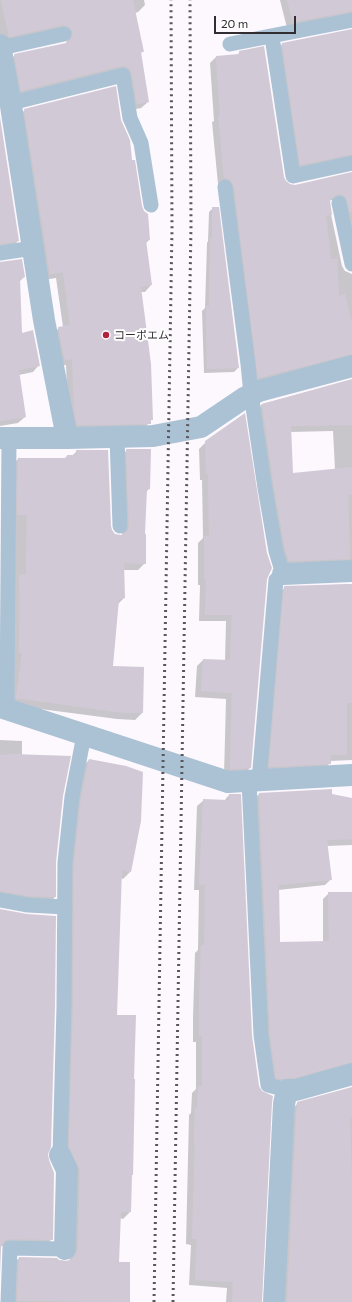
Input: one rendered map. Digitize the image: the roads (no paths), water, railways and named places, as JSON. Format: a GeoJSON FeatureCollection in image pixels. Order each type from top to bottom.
{"type":"FeatureCollection","features":[{"type":"Feature","properties":{"kind":"street"},"geometry":{"type":"LineString","coordinates":[[0,46],[7,106],[33,248],[44,320],[67,438]]}},
{"type":"Feature","properties":{"kind":"street"},"geometry":{"type":"LineString","coordinates":[[4,438],[153,436],[201,427],[251,394],[352,366]]}},
{"type":"Feature","properties":{"kind":"street"},"geometry":{"type":"LineString","coordinates":[[284,574],[352,571]]}},
{"type":"Feature","properties":{"kind":"street"},"geometry":{"type":"LineString","coordinates":[[3,708],[228,782],[352,775]]}},
{"type":"Feature","properties":{"kind":"street"},"geometry":{"type":"LineString","coordinates":[[274,1302],[284,1104],[288,1090],[296,1090],[352,1074]]}},
{"type":"Feature","properties":{"kind":"street"},"geometry":{"type":"LineString","coordinates":[[60,1155],[67,1170],[65,1249]]}},
{"type":"Feature","properties":{"kind":"lane"},"geometry":{"type":"LineString","coordinates":[[230,44],[272,37],[352,20]]}},
{"type":"Feature","properties":{"kind":"lane"},"geometry":{"type":"LineString","coordinates":[[0,46],[64,34]]}},
{"type":"Feature","properties":{"kind":"lane"},"geometry":{"type":"LineString","coordinates":[[272,37],[293,176],[352,163]]}},
{"type":"Feature","properties":{"kind":"lane"},"geometry":{"type":"LineString","coordinates":[[7,106],[123,75],[130,118],[141,143],[151,205]]}},
{"type":"Feature","properties":{"kind":"lane"},"geometry":{"type":"LineString","coordinates":[[225,188],[251,394],[265,488],[276,551],[284,574],[276,580],[254,781],[261,1035],[268,1086],[288,1090]]}},
{"type":"Feature","properties":{"kind":"lane"},"geometry":{"type":"LineString","coordinates":[[339,203],[352,264]]}},
{"type":"Feature","properties":{"kind":"lane"},"geometry":{"type":"LineString","coordinates":[[0,253],[33,248]]}},
{"type":"Feature","properties":{"kind":"lane"},"geometry":{"type":"LineString","coordinates":[[117,436],[120,526]]}},
{"type":"Feature","properties":{"kind":"lane"},"geometry":{"type":"LineString","coordinates":[[3,708],[4,438]]}},
{"type":"Feature","properties":{"kind":"lane"},"geometry":{"type":"LineString","coordinates":[[60,1155],[64,1014],[65,863],[72,797],[84,735]]}},
{"type":"Feature","properties":{"kind":"lane"},"geometry":{"type":"LineString","coordinates":[[0,900],[28,906],[65,908]]}},
{"type":"Feature","properties":{"kind":"lane"},"geometry":{"type":"LineString","coordinates":[[8,1302],[10,1248],[65,1249]]}},
{"type":"Feature","properties":{"kind":"railway"},"geometry":{"type":"LineString","coordinates":[[154,1302],[172,229],[171,0]]}},
{"type":"Feature","properties":{"kind":"railway"},"geometry":{"type":"LineString","coordinates":[[173,1302],[191,226],[190,0]]}},
{"type":"Feature","properties":{"kind":"place","name":"コーポエム"},"geometry":{"type":"Point","coordinates":[106,335]}}]}
